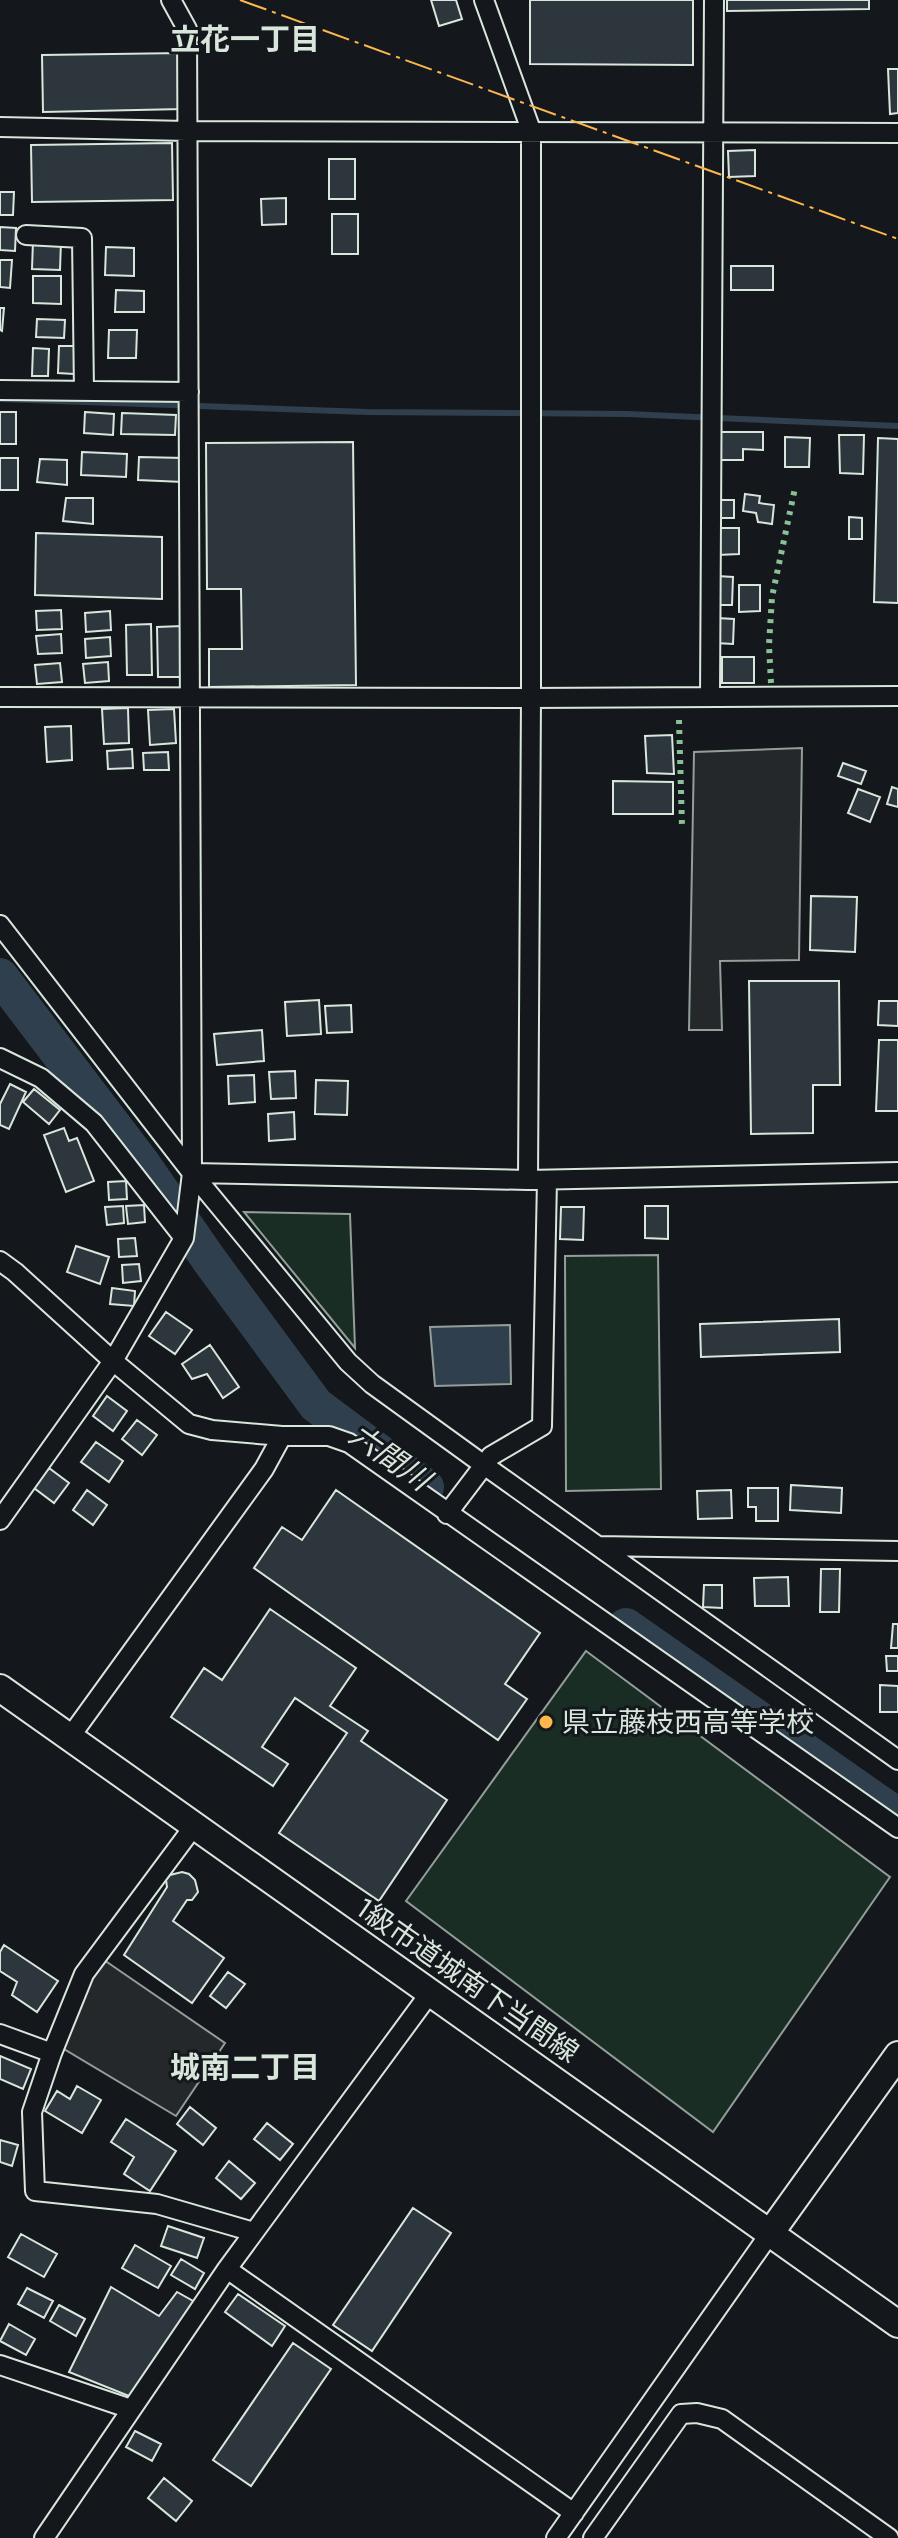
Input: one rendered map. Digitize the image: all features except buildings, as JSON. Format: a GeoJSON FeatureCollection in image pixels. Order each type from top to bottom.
{"type":"FeatureCollection","features":[{"type":"Feature","properties":{"kind":"street"},"geometry":{"type":"LineString","coordinates":[[0,1520],[113,1361],[184,1238],[192,1173],[187,29],[171,0]]}},
{"type":"Feature","properties":{"kind":"street"},"geometry":{"type":"LineString","coordinates":[[447,1514],[491,1456],[542,1426],[531,698],[531,130],[484,0]]}},
{"type":"Feature","properties":{"kind":"street"},"geometry":{"type":"LineString","coordinates":[[710,696],[714,0]]}},
{"type":"Feature","properties":{"kind":"street"},"geometry":{"type":"LineString","coordinates":[[0,127],[187,131],[898,133]]}},
{"type":"Feature","properties":{"kind":"street"},"geometry":{"type":"LineString","coordinates":[[26,235],[82,238],[84,391]]}},
{"type":"Feature","properties":{"kind":"street"},"geometry":{"type":"LineString","coordinates":[[0,390],[189,392]]}},
{"type":"Feature","properties":{"kind":"street"},"geometry":{"type":"LineString","coordinates":[[0,697],[898,696]]}},
{"type":"Feature","properties":{"kind":"street"},"geometry":{"type":"LineString","coordinates":[[0,925],[192,1173],[348,1362],[372,1384],[898,1760]]}},
{"type":"Feature","properties":{"kind":"street"},"geometry":{"type":"LineString","coordinates":[[0,1058],[41,1078],[94,1123],[184,1238]]}},
{"type":"Feature","properties":{"kind":"street"},"geometry":{"type":"LineString","coordinates":[[192,1173],[538,1180],[898,1172]]}},
{"type":"Feature","properties":{"kind":"street"},"geometry":{"type":"LineString","coordinates":[[0,1261],[189,1424],[212,1430],[282,1436],[329,1436],[349,1443],[898,1828]]}},
{"type":"Feature","properties":{"kind":"street"},"geometry":{"type":"LineString","coordinates":[[70,1737],[264,1469],[282,1436]]}},
{"type":"Feature","properties":{"kind":"street"},"geometry":{"type":"LineString","coordinates":[[598,1546],[898,1551]]}},
{"type":"Feature","properties":{"kind":"street","name":"1級市道城南下当間線"},"geometry":{"type":"LineString","coordinates":[[0,1688],[898,2324]]}},
{"type":"Feature","properties":{"kind":"street"},"geometry":{"type":"LineString","coordinates":[[194,1826],[84,1974],[32,2112],[35,2191],[157,2204],[254,2232]]}},
{"type":"Feature","properties":{"kind":"street"},"geometry":{"type":"LineString","coordinates":[[44,2538],[227,2269],[430,1993]]}},
{"type":"Feature","properties":{"kind":"street"},"geometry":{"type":"LineString","coordinates":[[0,2034],[52,2053]]}},
{"type":"Feature","properties":{"kind":"street"},"geometry":{"type":"LineString","coordinates":[[556,2538],[898,2055]]}},
{"type":"Feature","properties":{"kind":"street"},"geometry":{"type":"LineString","coordinates":[[227,2269],[574,2513]]}},
{"type":"Feature","properties":{"kind":"street"},"geometry":{"type":"LineString","coordinates":[[0,2365],[131,2409]]}},
{"type":"Feature","properties":{"kind":"street"},"geometry":{"type":"LineString","coordinates":[[593,2538],[681,2414],[697,2413],[722,2419],[889,2538]]}},
{"type":"Feature","properties":{"kind":"green space"},"geometry":{"type":"Polygon","coordinates":[[[244,1212],[350,1214],[355,1348],[244,1212]]]}},
{"type":"Feature","properties":{"kind":"green space"},"geometry":{"type":"Polygon","coordinates":[[[658,1255],[661,1489],[566,1491],[565,1256],[658,1255]]]}},
{"type":"Feature","properties":{"kind":"green space"},"geometry":{"type":"Polygon","coordinates":[[[586,1651],[890,1877],[713,2132],[406,1901],[586,1651]]]}},
{"type":"Feature","properties":{"kind":"shaded area"},"geometry":{"type":"Polygon","coordinates":[[[802,748],[799,960],[720,961],[722,1030],[689,1030],[694,752],[802,748]]]}},
{"type":"Feature","properties":{"kind":"shaded area"},"geometry":{"type":"Polygon","coordinates":[[[104,1960],[225,2043],[176,2116],[64,2049],[80,1998],[104,1960]]]}},
{"type":"Feature","properties":{"kind":"water"},"geometry":{"type":"Polygon","coordinates":[[[510,1325],[511,1384],[435,1386],[430,1327],[510,1325]]]}},
{"type":"Feature","properties":{"kind":"waterway"},"geometry":{"type":"LineString","coordinates":[[0,399],[367,412],[627,414],[898,426]]}},
{"type":"Feature","properties":{"kind":"waterway","name":"六間川"},"geometry":{"type":"LineString","coordinates":[[0,976],[142,1163],[316,1405],[426,1487]]}},
{"type":"Feature","properties":{"kind":"waterway","name":"六間川"},"geometry":{"type":"LineString","coordinates":[[626,1626],[898,1816]]}},
{"type":"Feature","properties":{"kind":"hedge"},"geometry":{"type":"LineString","coordinates":[[771,683],[769,645],[772,597],[795,488]]}},
{"type":"Feature","properties":{"kind":"hedge"},"geometry":{"type":"LineString","coordinates":[[679,720],[682,826]]}},
{"type":"Feature","properties":{"kind":"power"},"geometry":{"type":"LineString","coordinates":[[240,0],[898,239]]}},
{"type":"Feature","properties":{"kind":"place","name":"県立藤枝西高等学校"},"geometry":{"type":"Point","coordinates":[546,1722]}},
{"type":"Feature","properties":{"kind":"district","name":"立花一丁目"},"geometry":{"type":"Point","coordinates":[245,39]}},
{"type":"Feature","properties":{"kind":"district","name":"城南二丁目"},"geometry":{"type":"Point","coordinates":[245,2067]}}]}
